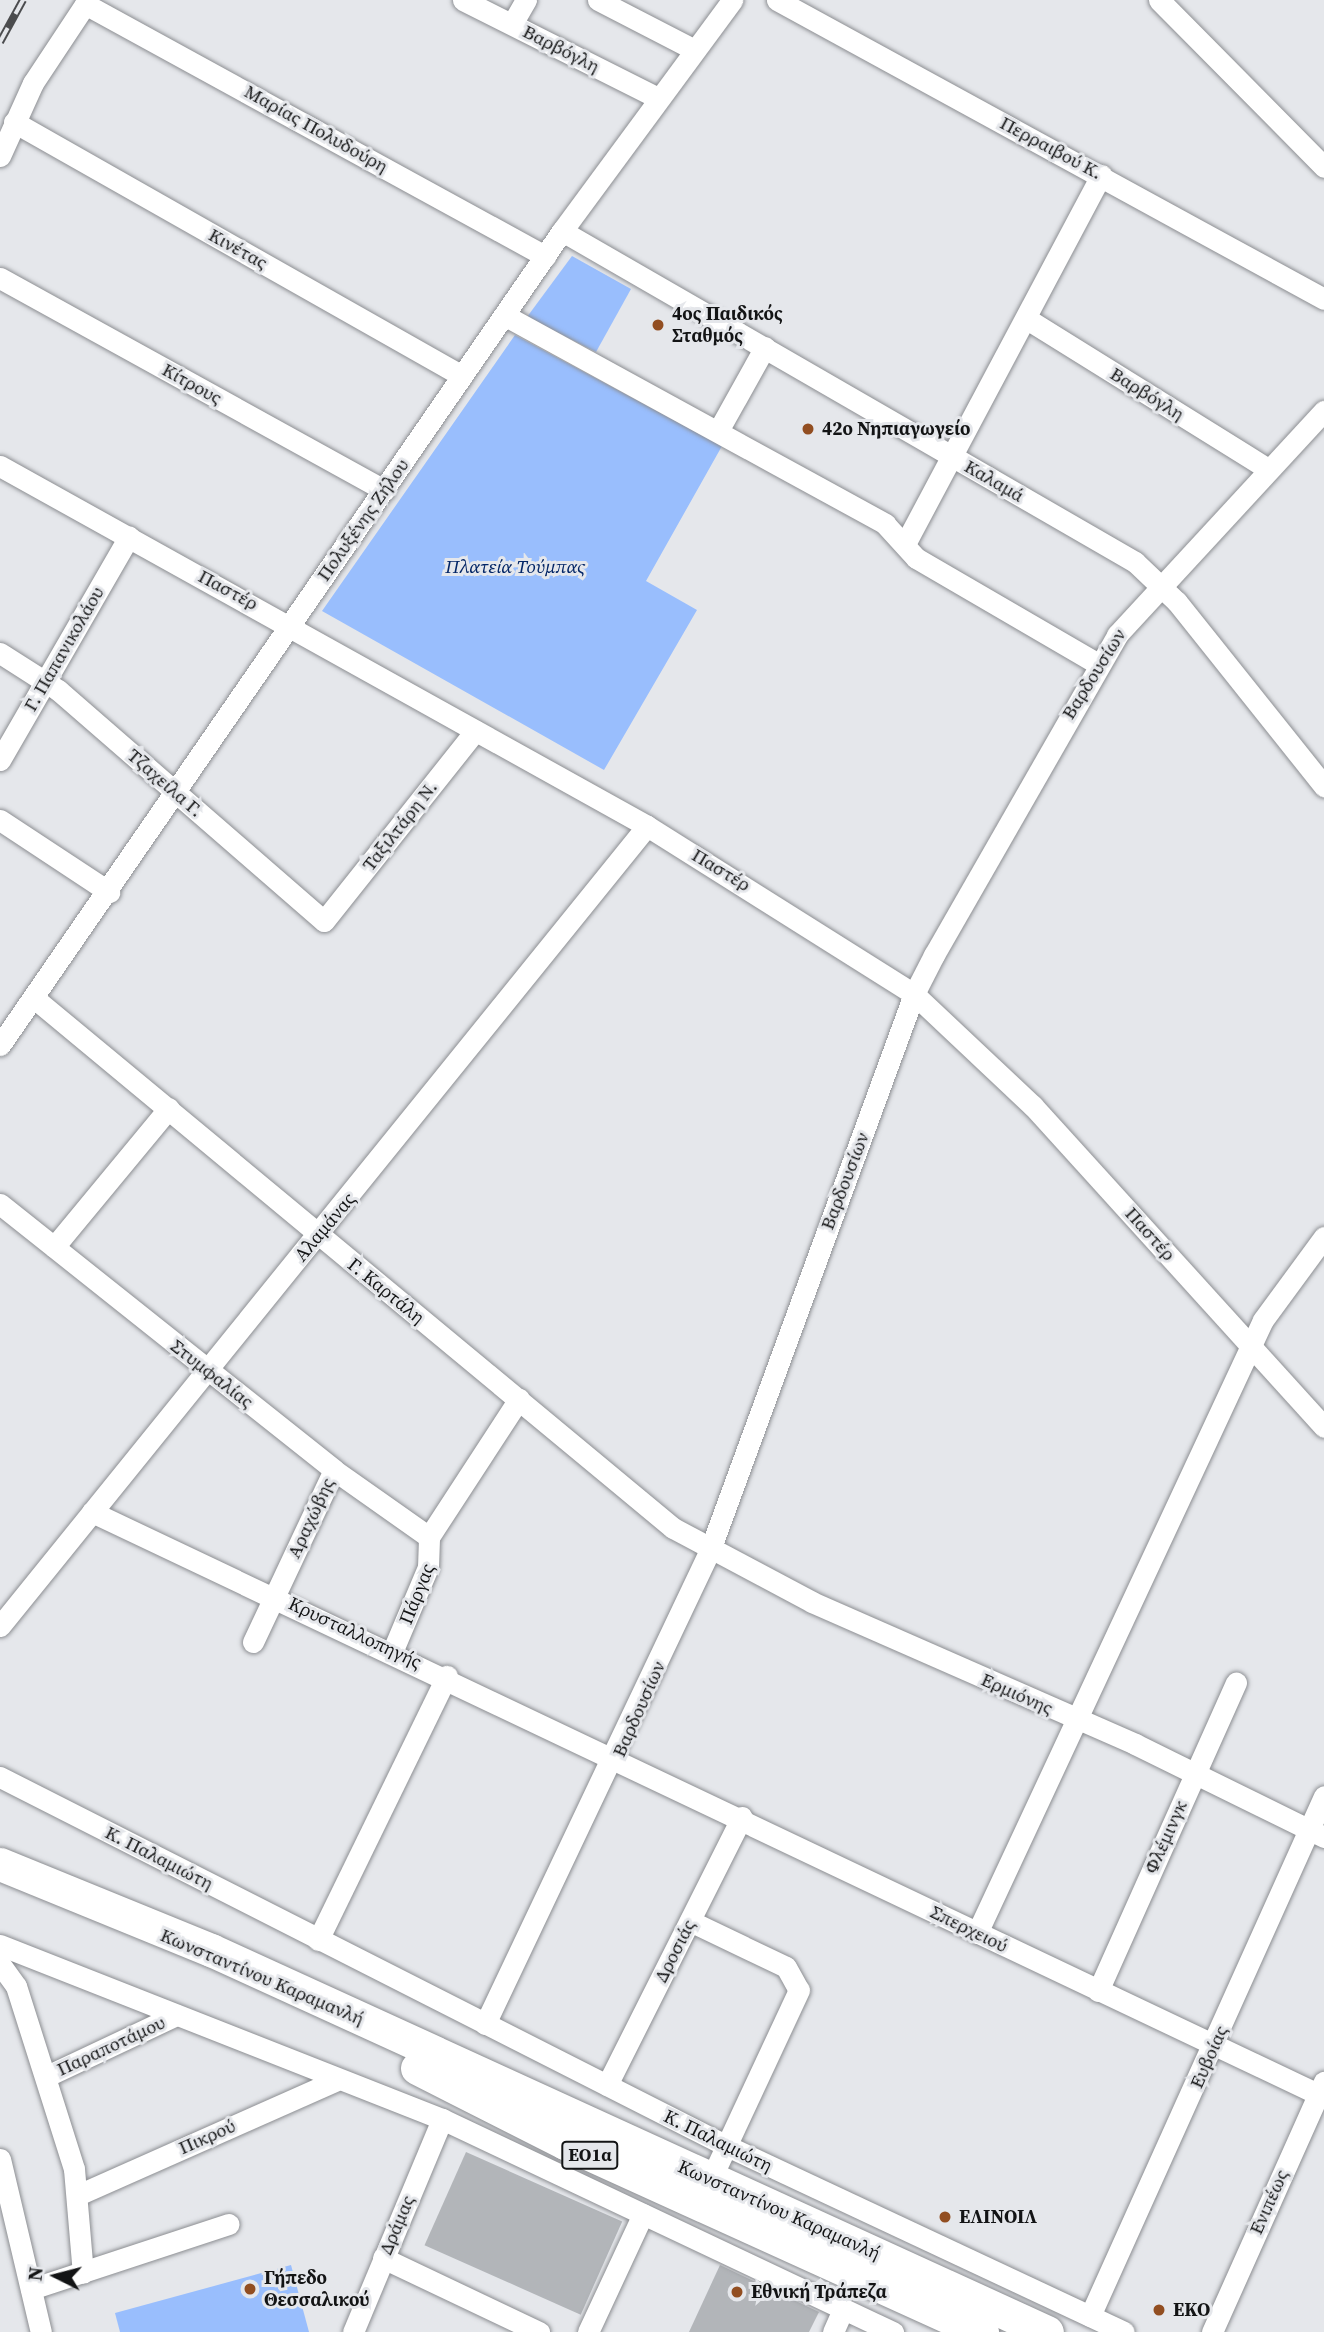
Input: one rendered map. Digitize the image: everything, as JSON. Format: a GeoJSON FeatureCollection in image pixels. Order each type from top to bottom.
{"type":"FeatureCollection","features":[{"type":"Feature","properties":{"kind":"main road","name":"ΕΟ1α"},"geometry":{"type":"LineString","coordinates":[[14,1871],[118,1917]]}},
{"type":"Feature","properties":{"kind":"main road","name":"Κωνσταντίνου Καραμανλή"},"geometry":{"type":"LineString","coordinates":[[118,1917],[211,1950],[1047,2332]]}},
{"type":"Feature","properties":{"kind":"main road","name":"Κωνσταντίνου Καραμανλή"},"geometry":{"type":"LineString","coordinates":[[118,1917],[565,2143],[982,2332]]}},
{"type":"Feature","properties":{"kind":"street","name":"Βαρβόγλη"},"geometry":{"type":"LineString","coordinates":[[463,0],[658,98]]}},
{"type":"Feature","properties":{"kind":"street"},"geometry":{"type":"LineString","coordinates":[[512,24],[526,0]]}},
{"type":"Feature","properties":{"kind":"street"},"geometry":{"type":"LineString","coordinates":[[598,0],[695,50]]}},
{"type":"Feature","properties":{"kind":"street","name":"Πολυξένης Ζήλου"},"geometry":{"type":"LineString","coordinates":[[0,1045],[562,231],[732,0]]}},
{"type":"Feature","properties":{"kind":"street","name":"Περραιβού Κ."},"geometry":{"type":"LineString","coordinates":[[777,0],[1324,299]]}},
{"type":"Feature","properties":{"kind":"street"},"geometry":{"type":"LineString","coordinates":[[1159,0],[1324,167]]}},
{"type":"Feature","properties":{"kind":"street"},"geometry":{"type":"LineString","coordinates":[[0,156],[14,122],[87,2]]}},
{"type":"Feature","properties":{"kind":"street","name":"Μαρίας Πολυδούρη"},"geometry":{"type":"LineString","coordinates":[[87,2],[545,256]]}},
{"type":"Feature","properties":{"kind":"street","name":"Κινέτας"},"geometry":{"type":"LineString","coordinates":[[14,122],[462,376]]}},
{"type":"Feature","properties":{"kind":"street"},"geometry":{"type":"LineString","coordinates":[[905,544],[1027,319],[1101,175]]}},
{"type":"Feature","properties":{"kind":"street","name":"Καλαμά"},"geometry":{"type":"LineString","coordinates":[[562,231],[1135,562],[1160,583],[1324,786]]}},
{"type":"Feature","properties":{"kind":"street","name":"Κίτρους"},"geometry":{"type":"LineString","coordinates":[[0,278],[384,490]]}},
{"type":"Feature","properties":{"kind":"street"},"geometry":{"type":"LineString","coordinates":[[505,315],[885,524],[916,558],[1098,664]]}},
{"type":"Feature","properties":{"kind":"street","name":"Βαρβόγλη"},"geometry":{"type":"LineString","coordinates":[[1027,319],[1268,469]]}},
{"type":"Feature","properties":{"kind":"street"},"geometry":{"type":"LineString","coordinates":[[718,431],[765,348]]}},
{"type":"Feature","properties":{"kind":"street","name":"Βαρδουσίων"},"geometry":{"type":"LineString","coordinates":[[485,2024],[617,1757],[710,1550],[914,994],[1098,664],[1160,583],[1324,411]]}},
{"type":"Feature","properties":{"kind":"street","name":"Παστέρ"},"geometry":{"type":"LineString","coordinates":[[0,466],[291,623],[475,731],[648,826],[914,994],[1024,1097],[1324,1427]]}},
{"type":"Feature","properties":{"kind":"street","name":"Γ. Παπανικολάου"},"geometry":{"type":"LineString","coordinates":[[0,760],[129,537]]}},
{"type":"Feature","properties":{"kind":"street","name":"Τζαχείλα Γ."},"geometry":{"type":"LineString","coordinates":[[0,653],[46,681],[324,921]]}},
{"type":"Feature","properties":{"kind":"street","name":"Ταξιλτάρη Ν."},"geometry":{"type":"LineString","coordinates":[[324,921],[475,731]]}},
{"type":"Feature","properties":{"kind":"street"},"geometry":{"type":"LineString","coordinates":[[0,820],[108,892]]}},
{"type":"Feature","properties":{"kind":"street","name":"Αλαμάνας"},"geometry":{"type":"LineString","coordinates":[[0,1626],[648,826]]}},
{"type":"Feature","properties":{"kind":"street","name":"Γ. Καρτάλη"},"geometry":{"type":"LineString","coordinates":[[34,998],[169,1108],[318,1236],[519,1399],[650,1511],[710,1550]]}},
{"type":"Feature","properties":{"kind":"street"},"geometry":{"type":"LineString","coordinates":[[54,1247],[169,1108]]}},
{"type":"Feature","properties":{"kind":"street","name":"Στυμφαλίας"},"geometry":{"type":"LineString","coordinates":[[0,1204],[334,1470],[429,1537]]}},
{"type":"Feature","properties":{"kind":"street"},"geometry":{"type":"LineString","coordinates":[[977,1933],[1079,1721],[1262,1320],[1324,1237]]}},
{"type":"Feature","properties":{"kind":"street"},"geometry":{"type":"LineString","coordinates":[[429,1537],[519,1399]]}},
{"type":"Feature","properties":{"kind":"street","name":"Αραχώβης"},"geometry":{"type":"LineString","coordinates":[[253,1642],[334,1470]]}},
{"type":"Feature","properties":{"kind":"street","name":"Κρυσταλλοπηγής"},"geometry":{"type":"LineString","coordinates":[[92,1512],[393,1650],[617,1757]]}},
{"type":"Feature","properties":{"kind":"street","name":"Πάργας"},"geometry":{"type":"LineString","coordinates":[[393,1650],[432,1553],[429,1537]]}},
{"type":"Feature","properties":{"kind":"street","name":"Ερμιόνης"},"geometry":{"type":"LineString","coordinates":[[710,1550],[1316,1833]]}},
{"type":"Feature","properties":{"kind":"street"},"geometry":{"type":"LineString","coordinates":[[318,1940],[447,1676]]}},
{"type":"Feature","properties":{"kind":"street","name":"Φλέμινγκ"},"geometry":{"type":"LineString","coordinates":[[1098,1991],[1236,1683]]}},
{"type":"Feature","properties":{"kind":"street","name":"Σπερχειού"},"geometry":{"type":"LineString","coordinates":[[617,1757],[1214,2046],[1322,2091]]}},
{"type":"Feature","properties":{"kind":"street","name":"Κ. Παλαμιώτη"},"geometry":{"type":"LineString","coordinates":[[0,1777],[727,2146],[1124,2332]]}},
{"type":"Feature","properties":{"kind":"street","name":"Ευβοίας"},"geometry":{"type":"LineString","coordinates":[[1090,2316],[1214,2046],[1316,1833],[1324,1796]]}},
{"type":"Feature","properties":{"kind":"street","name":"Δροσιάς"},"geometry":{"type":"LineString","coordinates":[[607,2085],[742,1817]]}},
{"type":"Feature","properties":{"kind":"street"},"geometry":{"type":"LineString","coordinates":[[690,1921],[786,1967],[799,1990],[711,2179]]}},
{"type":"Feature","properties":{"kind":"street"},"geometry":{"type":"LineString","coordinates":[[0,1945],[335,2081],[442,2119],[893,2332]]}},
{"type":"Feature","properties":{"kind":"street"},"geometry":{"type":"LineString","coordinates":[[0,1964],[16,1986],[47,2076],[80,2194],[83,2273]]}},
{"type":"Feature","properties":{"kind":"street","name":"Παραποτάμου"},"geometry":{"type":"LineString","coordinates":[[47,2076],[176,2015]]}},
{"type":"Feature","properties":{"kind":"street","name":"Πικρού"},"geometry":{"type":"LineString","coordinates":[[80,2194],[335,2081]]}},
{"type":"Feature","properties":{"kind":"street","name":"Ενιπέως"},"geometry":{"type":"LineString","coordinates":[[1211,2329],[1322,2091]]}},
{"type":"Feature","properties":{"kind":"street","name":"Δράμας"},"geometry":{"type":"LineString","coordinates":[[353,2332],[442,2119]]}},
{"type":"Feature","properties":{"kind":"street"},"geometry":{"type":"LineString","coordinates":[[0,2159],[10,2245],[31,2289],[41,2332]]}},
{"type":"Feature","properties":{"kind":"street"},"geometry":{"type":"LineString","coordinates":[[588,2332],[643,2214]]}},
{"type":"Feature","properties":{"kind":"street"},"geometry":{"type":"LineString","coordinates":[[31,2289],[229,2224]]}},
{"type":"Feature","properties":{"kind":"street"},"geometry":{"type":"LineString","coordinates":[[383,2258],[528,2330]]}},
{"type":"Feature","properties":{"kind":"street"},"geometry":{"type":"LineString","coordinates":[[833,2332],[843,2310]]}},
{"type":"Feature","properties":{"kind":"green space"},"geometry":{"type":"Polygon","coordinates":[[[572,256],[631,289],[596,352],[527,317],[572,256]]]}},
{"type":"Feature","properties":{"kind":"green space","name":"Πλατεία Τούμπας"},"geometry":{"type":"Polygon","coordinates":[[[515,335],[722,446],[646,581],[697,610],[604,770],[322,611],[515,335]]]}},
{"type":"Feature","properties":{"kind":"green space","name":"Γήπεδο Θεσσαλικού"},"geometry":{"type":"Polygon","coordinates":[[[291,2265],[309,2332],[120,2332],[115,2313],[291,2265]]]}},
{"type":"Feature","properties":{"kind":"building"},"geometry":{"type":"Polygon","coordinates":[[[466,2152],[622,2222],[581,2315],[425,2245],[466,2152]]]}},
{"type":"Feature","properties":{"kind":"building"},"geometry":{"type":"Polygon","coordinates":[[[720,2265],[819,2312],[809,2332],[689,2332],[720,2265]]]}},
{"type":"Feature","properties":{"kind":"railway"},"geometry":{"type":"LineString","coordinates":[[0,42],[23,0]]}},
{"type":"Feature","properties":{"kind":"place","name":"4ος Παιδικός Σταθμός"},"geometry":{"type":"Point","coordinates":[658,325]}},
{"type":"Feature","properties":{"kind":"place","name":"42ο Νηπιαγωγείο"},"geometry":{"type":"Point","coordinates":[808,429]}},
{"type":"Feature","properties":{"kind":"place","name":"ΕΛΙΝΟΙΛ"},"geometry":{"type":"Point","coordinates":[945,2217]}},
{"type":"Feature","properties":{"kind":"place","name":"Γήπεδο Θεσσαλικού"},"geometry":{"type":"Point","coordinates":[250,2289]}},
{"type":"Feature","properties":{"kind":"place","name":"Εθνική Τράπεζα"},"geometry":{"type":"Point","coordinates":[737,2292]}},
{"type":"Feature","properties":{"kind":"place","name":"EKO"},"geometry":{"type":"Point","coordinates":[1159,2310]}}]}
